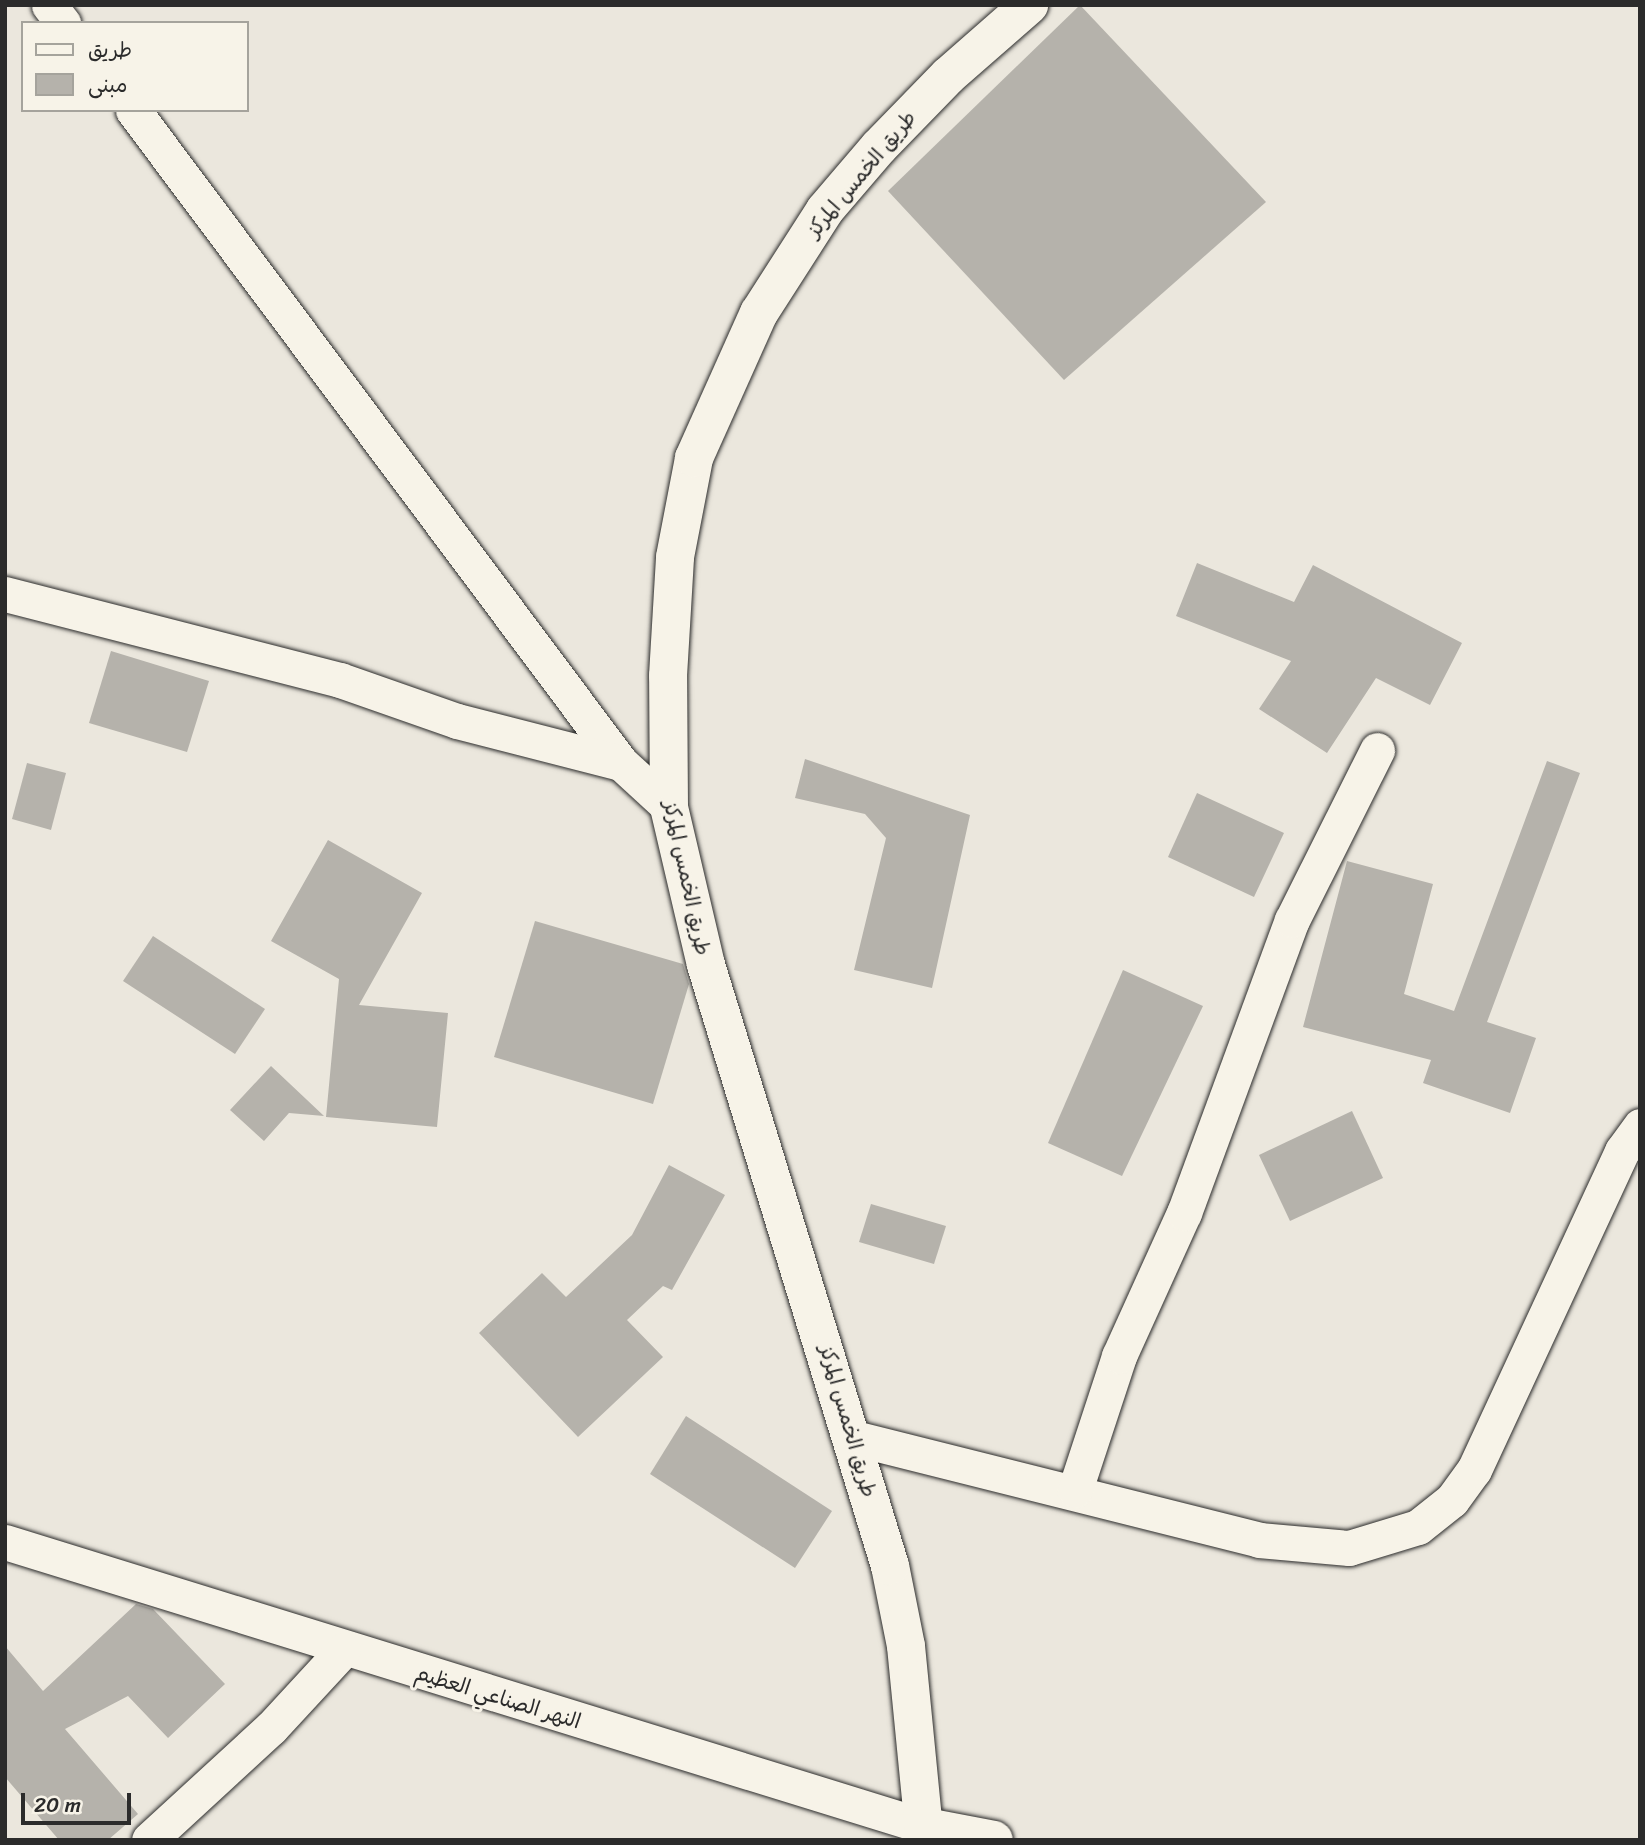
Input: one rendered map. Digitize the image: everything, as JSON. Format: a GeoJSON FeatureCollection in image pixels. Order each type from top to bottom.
{"type":"FeatureCollection","features":[{"type":"Feature","properties":{"kind":"main road","name":"طريق الخمس المركز"},"geometry":{"type":"LineString","coordinates":[[926,1833],[906,1646],[854,1438],[706,965],[669,807],[675,557],[694,458],[729,374],[759,313],[825,210],[948,76],[1029,5]]}},
{"type":"Feature","properties":{"kind":"main road","name":"النهر الصناعي العظيم"},"geometry":{"type":"LineString","coordinates":[[926,1833],[994,1840]]}},
{"type":"Feature","properties":{"kind":"street"},"geometry":{"type":"LineString","coordinates":[[49,5],[62,21]]}},
{"type":"Feature","properties":{"kind":"street"},"geometry":{"type":"LineString","coordinates":[[134,112],[621,763],[669,807]]}},
{"type":"Feature","properties":{"kind":"street"},"geometry":{"type":"LineString","coordinates":[[5,594],[340,680],[457,722],[621,763]]}},
{"type":"Feature","properties":{"kind":"street"},"geometry":{"type":"LineString","coordinates":[[1074,1490],[1119,1356],[1184,1213],[1287,932],[1377,750]]}},
{"type":"Feature","properties":{"kind":"street"},"geometry":{"type":"LineString","coordinates":[[854,1438],[1074,1490],[1259,1540],[1349,1548],[1418,1527],[1452,1500],[1474,1470],[1622,1151],[1640,1126]]}},
{"type":"Feature","properties":{"kind":"street","name":"النهر الصناعي العظيم"},"geometry":{"type":"LineString","coordinates":[[5,1542],[926,1833]]}},
{"type":"Feature","properties":{"kind":"street"},"geometry":{"type":"LineString","coordinates":[[149,1840],[271,1728],[343,1650]]}},
{"type":"Feature","properties":{"kind":"building"},"geometry":{"type":"Polygon","coordinates":[[[1080,5],[1266,202],[1064,380],[888,191],[1080,5]]]}},
{"type":"Feature","properties":{"kind":"building"},"geometry":{"type":"Polygon","coordinates":[[[1197,563],[1294,602],[1313,565],[1462,643],[1430,705],[1376,678],[1327,753],[1259,709],[1291,661],[1176,616],[1197,563]]]}},
{"type":"Feature","properties":{"kind":"building"},"geometry":{"type":"Polygon","coordinates":[[[111,651],[209,681],[187,752],[89,723],[111,651]]]}},
{"type":"Feature","properties":{"kind":"building"},"geometry":{"type":"Polygon","coordinates":[[[805,759],[970,815],[932,988],[854,970],[886,838],[865,814],[795,798],[805,759]]]}},
{"type":"Feature","properties":{"kind":"building"},"geometry":{"type":"Polygon","coordinates":[[[1547,761],[1580,773],[1487,1022],[1536,1038],[1510,1113],[1423,1083],[1431,1060],[1303,1027],[1347,861],[1433,884],[1404,994],[1454,1011],[1547,761]]]}},
{"type":"Feature","properties":{"kind":"building"},"geometry":{"type":"Polygon","coordinates":[[[27,763],[66,773],[51,830],[12,819],[27,763]]]}},
{"type":"Feature","properties":{"kind":"building"},"geometry":{"type":"Polygon","coordinates":[[[1197,793],[1284,833],[1254,897],[1168,857],[1197,793]]]}},
{"type":"Feature","properties":{"kind":"building"},"geometry":{"type":"Polygon","coordinates":[[[328,840],[422,893],[359,1005],[448,1013],[437,1127],[326,1117],[339,979],[271,941],[328,840]]]}},
{"type":"Feature","properties":{"kind":"building"},"geometry":{"type":"Polygon","coordinates":[[[535,921],[683,964],[689,984],[653,1104],[494,1057],[535,921]]]}},
{"type":"Feature","properties":{"kind":"building"},"geometry":{"type":"Polygon","coordinates":[[[153,936],[265,1009],[235,1054],[123,981],[153,936]]]}},
{"type":"Feature","properties":{"kind":"building"},"geometry":{"type":"Polygon","coordinates":[[[1123,970],[1203,1006],[1122,1176],[1048,1143],[1123,970]]]}},
{"type":"Feature","properties":{"kind":"building"},"geometry":{"type":"Polygon","coordinates":[[[271,1066],[324,1116],[289,1113],[264,1141],[230,1110],[271,1066]]]}},
{"type":"Feature","properties":{"kind":"building"},"geometry":{"type":"Polygon","coordinates":[[[1352,1111],[1383,1178],[1290,1221],[1259,1155],[1352,1111]]]}},
{"type":"Feature","properties":{"kind":"building"},"geometry":{"type":"Polygon","coordinates":[[[669,1165],[725,1195],[672,1290],[663,1286],[627,1320],[663,1357],[578,1437],[479,1333],[542,1273],[566,1297],[632,1235],[669,1165]]]}},
{"type":"Feature","properties":{"kind":"building"},"geometry":{"type":"Polygon","coordinates":[[[871,1204],[946,1226],[934,1264],[859,1242],[871,1204]]]}},
{"type":"Feature","properties":{"kind":"building"},"geometry":{"type":"Polygon","coordinates":[[[686,1416],[832,1511],[795,1568],[650,1474],[686,1416]]]}},
{"type":"Feature","properties":{"kind":"building"},"geometry":{"type":"Polygon","coordinates":[[[136,1604],[153,1609],[225,1684],[168,1738],[128,1696],[65,1729],[138,1814],[108,1840],[59,1840],[5,1777],[5,1646],[43,1691],[136,1604]]]}}]}
